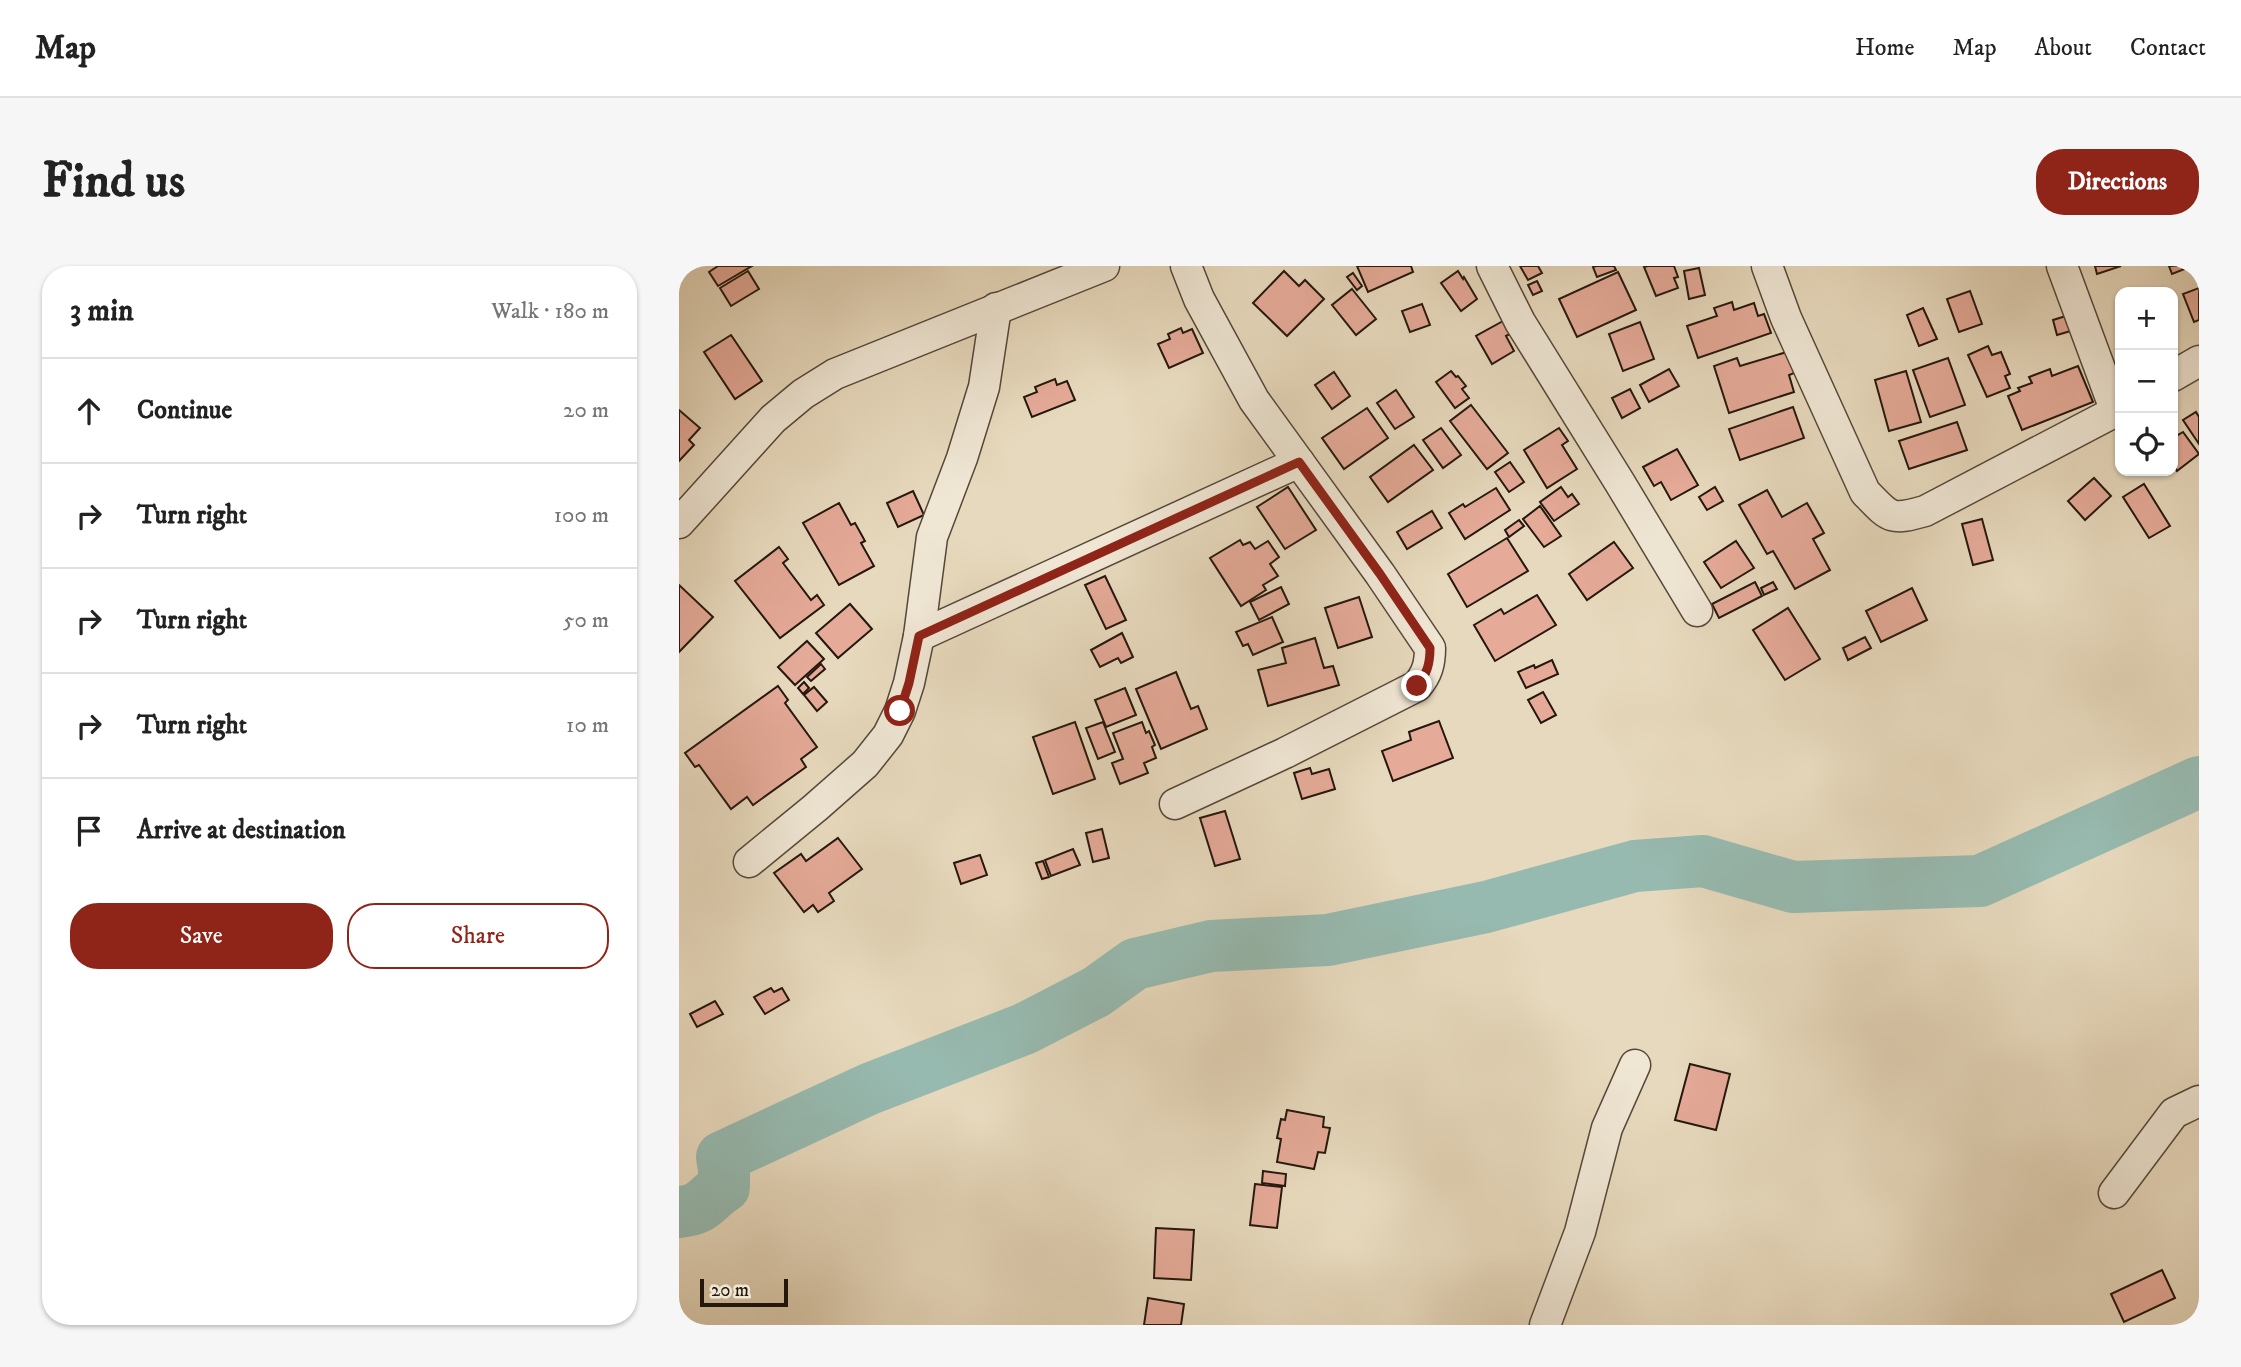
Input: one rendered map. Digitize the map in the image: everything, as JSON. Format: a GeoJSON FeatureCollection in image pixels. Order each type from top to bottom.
{"type":"FeatureCollection","features":[{"type":"Feature","properties":{"kind":"street"},"geometry":{"type":"LineString","coordinates":[[679,523],[773,419],[803,394],[835,374],[1104,266]]}},
{"type":"Feature","properties":{"kind":"street"},"geometry":{"type":"LineString","coordinates":[[1175,804],[1285,753],[1417,686],[1426,675],[1430,661],[1430,648],[1254,400],[1199,299],[1186,266]]}},
{"type":"Feature","properties":{"kind":"street"},"geometry":{"type":"LineString","coordinates":[[1492,266],[1520,322],[1697,611]]}},
{"type":"Feature","properties":{"kind":"street"},"geometry":{"type":"LineString","coordinates":[[1767,266],[1786,318],[1865,492],[1885,513],[1900,518],[1925,511],[2115,412]]}},
{"type":"Feature","properties":{"kind":"street"},"geometry":{"type":"LineString","coordinates":[[2062,266],[2115,402]]}},
{"type":"Feature","properties":{"kind":"street"},"geometry":{"type":"LineString","coordinates":[[748,862],[855,773],[888,735],[900,711],[919,636],[932,537],[962,458],[984,387],[996,308]]}},
{"type":"Feature","properties":{"kind":"street"},"geometry":{"type":"LineString","coordinates":[[2178,373],[2199,361]]}},
{"type":"Feature","properties":{"kind":"street"},"geometry":{"type":"LineString","coordinates":[[919,636],[1299,462]]}},
{"type":"Feature","properties":{"kind":"street"},"geometry":{"type":"LineString","coordinates":[[1545,1325],[1580,1232],[1607,1128],[1635,1065]]}},
{"type":"Feature","properties":{"kind":"street"},"geometry":{"type":"LineString","coordinates":[[2114,1193],[2174,1114],[2199,1101]]}},
{"type":"Feature","properties":{"kind":"building"},"geometry":{"type":"Polygon","coordinates":[[[718,266],[752,266],[718,286],[709,272],[718,266]]]}},
{"type":"Feature","properties":{"kind":"building"},"geometry":{"type":"Polygon","coordinates":[[[1357,266],[1411,266],[1413,272],[1368,292],[1357,266]]]}},
{"type":"Feature","properties":{"kind":"building"},"geometry":{"type":"Polygon","coordinates":[[[1520,266],[1538,266],[1542,273],[1528,280],[1520,266]]]}},
{"type":"Feature","properties":{"kind":"building"},"geometry":{"type":"Polygon","coordinates":[[[1614,266],[1616,270],[1597,277],[1593,267],[1614,266]]]}},
{"type":"Feature","properties":{"kind":"building"},"geometry":{"type":"Polygon","coordinates":[[[1674,266],[1678,277],[1674,278],[1678,288],[1656,296],[1644,267],[1674,266]]]}},
{"type":"Feature","properties":{"kind":"building"},"geometry":{"type":"Polygon","coordinates":[[[2095,266],[2121,266],[2097,274],[2095,266]]]}},
{"type":"Feature","properties":{"kind":"building"},"geometry":{"type":"Polygon","coordinates":[[[2169,266],[2192,266],[2172,274],[2169,266]]]}},
{"type":"Feature","properties":{"kind":"building"},"geometry":{"type":"Polygon","coordinates":[[[1699,268],[1705,295],[1689,299],[1684,271],[1699,268]]]}},
{"type":"Feature","properties":{"kind":"building"},"geometry":{"type":"Polygon","coordinates":[[[748,271],[759,289],[731,306],[720,288],[748,271]]]}},
{"type":"Feature","properties":{"kind":"building"},"geometry":{"type":"Polygon","coordinates":[[[1284,271],[1299,286],[1305,280],[1324,299],[1287,336],[1253,303],[1284,271]]]}},
{"type":"Feature","properties":{"kind":"building"},"geometry":{"type":"Polygon","coordinates":[[[1458,271],[1477,299],[1461,311],[1441,283],[1458,271]]]}},
{"type":"Feature","properties":{"kind":"building"},"geometry":{"type":"Polygon","coordinates":[[[1618,272],[1636,310],[1577,337],[1559,299],[1618,272]]]}},
{"type":"Feature","properties":{"kind":"building"},"geometry":{"type":"Polygon","coordinates":[[[1353,273],[1362,286],[1357,290],[1347,277],[1353,273]]]}},
{"type":"Feature","properties":{"kind":"building"},"geometry":{"type":"Polygon","coordinates":[[[1537,281],[1542,291],[1533,295],[1528,285],[1537,281]]]}},
{"type":"Feature","properties":{"kind":"building"},"geometry":{"type":"Polygon","coordinates":[[[2199,288],[2199,320],[2194,322],[2183,294],[2199,288]]]}},
{"type":"Feature","properties":{"kind":"building"},"geometry":{"type":"Polygon","coordinates":[[[1352,289],[1376,319],[1356,335],[1332,305],[1352,289]]]}},
{"type":"Feature","properties":{"kind":"building"},"geometry":{"type":"Polygon","coordinates":[[[1970,291],[1982,324],[1959,332],[1947,299],[1970,291]]]}},
{"type":"Feature","properties":{"kind":"building"},"geometry":{"type":"Polygon","coordinates":[[[1732,302],[1734,310],[1754,303],[1758,316],[1764,314],[1771,333],[1698,358],[1687,326],[1717,316],[1714,308],[1732,302]]]}},
{"type":"Feature","properties":{"kind":"building"},"geometry":{"type":"Polygon","coordinates":[[[1422,304],[1430,325],[1410,332],[1402,311],[1422,304]]]}},
{"type":"Feature","properties":{"kind":"building"},"geometry":{"type":"Polygon","coordinates":[[[1923,308],[1937,339],[1919,346],[1907,315],[1923,308]]]}},
{"type":"Feature","properties":{"kind":"building"},"geometry":{"type":"Polygon","coordinates":[[[2069,315],[2074,330],[2057,335],[2053,320],[2069,315]]]}},
{"type":"Feature","properties":{"kind":"building"},"geometry":{"type":"Polygon","coordinates":[[[1503,321],[1510,334],[1506,336],[1514,351],[1492,364],[1476,336],[1503,321]]]}},
{"type":"Feature","properties":{"kind":"building"},"geometry":{"type":"Polygon","coordinates":[[[1640,322],[1654,359],[1623,371],[1609,334],[1640,322]]]}},
{"type":"Feature","properties":{"kind":"building"},"geometry":{"type":"Polygon","coordinates":[[[1181,328],[1183,333],[1192,329],[1203,353],[1169,368],[1158,344],[1170,339],[1168,334],[1181,328]]]}},
{"type":"Feature","properties":{"kind":"building"},"geometry":{"type":"Polygon","coordinates":[[[731,335],[762,381],[735,399],[704,352],[731,335]]]}},
{"type":"Feature","properties":{"kind":"building"},"geometry":{"type":"Polygon","coordinates":[[[1988,346],[1992,355],[2001,352],[2010,374],[2005,376],[2010,388],[1987,397],[1968,355],[1988,346]]]}},
{"type":"Feature","properties":{"kind":"building"},"geometry":{"type":"Polygon","coordinates":[[[1790,351],[1797,372],[1789,375],[1794,392],[1729,413],[1714,366],[1737,358],[1740,366],[1790,351]]]}},
{"type":"Feature","properties":{"kind":"building"},"geometry":{"type":"Polygon","coordinates":[[[1948,358],[1965,405],[1930,417],[1913,370],[1948,358]]]}},
{"type":"Feature","properties":{"kind":"building"},"geometry":{"type":"Polygon","coordinates":[[[2078,366],[2093,402],[2022,430],[2008,396],[2020,391],[2018,388],[2032,383],[2029,377],[2050,369],[2052,376],[2078,366]]]}},
{"type":"Feature","properties":{"kind":"building"},"geometry":{"type":"Polygon","coordinates":[[[1669,369],[1679,386],[1649,402],[1640,385],[1669,369]]]}},
{"type":"Feature","properties":{"kind":"building"},"geometry":{"type":"Polygon","coordinates":[[[1451,371],[1466,386],[1462,389],[1469,398],[1455,408],[1436,382],[1451,371]]]}},
{"type":"Feature","properties":{"kind":"building"},"geometry":{"type":"Polygon","coordinates":[[[1906,371],[1921,422],[1889,431],[1875,380],[1906,371]]]}},
{"type":"Feature","properties":{"kind":"building"},"geometry":{"type":"Polygon","coordinates":[[[1334,372],[1350,396],[1332,409],[1315,385],[1334,372]]]}},
{"type":"Feature","properties":{"kind":"building"},"geometry":{"type":"Polygon","coordinates":[[[1055,379],[1057,385],[1067,381],[1075,400],[1032,417],[1024,397],[1037,392],[1035,387],[1055,379]]]}},
{"type":"Feature","properties":{"kind":"building"},"geometry":{"type":"Polygon","coordinates":[[[1630,389],[1640,408],[1622,418],[1612,398],[1630,389]]]}},
{"type":"Feature","properties":{"kind":"building"},"geometry":{"type":"Polygon","coordinates":[[[1396,390],[1414,417],[1395,429],[1377,403],[1396,390]]]}},
{"type":"Feature","properties":{"kind":"building"},"geometry":{"type":"Polygon","coordinates":[[[1471,405],[1508,453],[1487,469],[1450,421],[1471,405]]]}},
{"type":"Feature","properties":{"kind":"building"},"geometry":{"type":"Polygon","coordinates":[[[1793,407],[1804,438],[1740,460],[1729,429],[1793,407]]]}},
{"type":"Feature","properties":{"kind":"building"},"geometry":{"type":"Polygon","coordinates":[[[1367,408],[1388,438],[1344,469],[1322,438],[1367,408]]]}},
{"type":"Feature","properties":{"kind":"building"},"geometry":{"type":"Polygon","coordinates":[[[679,410],[700,428],[689,440],[694,445],[679,461],[679,410]]]}},
{"type":"Feature","properties":{"kind":"building"},"geometry":{"type":"Polygon","coordinates":[[[2196,412],[2199,417],[2199,444],[2183,420],[2196,412]]]}},
{"type":"Feature","properties":{"kind":"building"},"geometry":{"type":"Polygon","coordinates":[[[1957,422],[1967,450],[1909,469],[1899,441],[1957,422]]]}},
{"type":"Feature","properties":{"kind":"building"},"geometry":{"type":"Polygon","coordinates":[[[1441,428],[1461,455],[1443,468],[1423,440],[1441,428]]]}},
{"type":"Feature","properties":{"kind":"building"},"geometry":{"type":"Polygon","coordinates":[[[1559,428],[1568,441],[1562,445],[1577,469],[1547,488],[1524,450],[1559,428]]]}},
{"type":"Feature","properties":{"kind":"building"},"geometry":{"type":"Polygon","coordinates":[[[2183,432],[2199,454],[2178,470],[2178,435],[2183,432]]]}},
{"type":"Feature","properties":{"kind":"building"},"geometry":{"type":"Polygon","coordinates":[[[1414,445],[1433,470],[1388,502],[1370,477],[1414,445]]]}},
{"type":"Feature","properties":{"kind":"building"},"geometry":{"type":"Polygon","coordinates":[[[1677,449],[1698,485],[1671,500],[1661,482],[1654,486],[1643,467],[1677,449]]]}},
{"type":"Feature","properties":{"kind":"building"},"geometry":{"type":"Polygon","coordinates":[[[1510,462],[1524,482],[1509,492],[1495,472],[1510,462]]]}},
{"type":"Feature","properties":{"kind":"building"},"geometry":{"type":"Polygon","coordinates":[[[2094,478],[2111,496],[2085,520],[2068,501],[2094,478]]]}},
{"type":"Feature","properties":{"kind":"building"},"geometry":{"type":"Polygon","coordinates":[[[2144,484],[2170,526],[2149,538],[2123,497],[2144,484]]]}},
{"type":"Feature","properties":{"kind":"building"},"geometry":{"type":"Polygon","coordinates":[[[1288,487],[1316,530],[1285,549],[1257,507],[1288,487]]]}},
{"type":"Feature","properties":{"kind":"building"},"geometry":{"type":"Polygon","coordinates":[[[1561,487],[1568,497],[1572,494],[1579,504],[1554,521],[1540,502],[1561,487]]]}},
{"type":"Feature","properties":{"kind":"building"},"geometry":{"type":"Polygon","coordinates":[[[1715,487],[1723,501],[1707,510],[1699,497],[1715,487]]]}},
{"type":"Feature","properties":{"kind":"building"},"geometry":{"type":"Polygon","coordinates":[[[1496,488],[1510,510],[1465,539],[1449,513],[1463,504],[1465,507],[1496,488]]]}},
{"type":"Feature","properties":{"kind":"building"},"geometry":{"type":"Polygon","coordinates":[[[1767,490],[1782,517],[1807,503],[1824,533],[1813,539],[1830,570],[1795,589],[1773,551],[1767,554],[1739,505],[1767,490]]]}},
{"type":"Feature","properties":{"kind":"building"},"geometry":{"type":"Polygon","coordinates":[[[913,491],[924,515],[898,527],[887,503],[913,491]]]}},
{"type":"Feature","properties":{"kind":"building"},"geometry":{"type":"Polygon","coordinates":[[[839,503],[851,525],[855,523],[865,541],[861,543],[874,566],[839,585],[803,523],[839,503]]]}},
{"type":"Feature","properties":{"kind":"building"},"geometry":{"type":"Polygon","coordinates":[[[1540,506],[1561,536],[1544,547],[1523,519],[1540,506]]]}},
{"type":"Feature","properties":{"kind":"building"},"geometry":{"type":"Polygon","coordinates":[[[1432,511],[1442,528],[1407,549],[1397,532],[1432,511]]]}},
{"type":"Feature","properties":{"kind":"building"},"geometry":{"type":"Polygon","coordinates":[[[1982,519],[1993,560],[1973,565],[1962,524],[1982,519]]]}},
{"type":"Feature","properties":{"kind":"building"},"geometry":{"type":"Polygon","coordinates":[[[1519,520],[1524,526],[1509,537],[1505,530],[1519,520]]]}},
{"type":"Feature","properties":{"kind":"building"},"geometry":{"type":"Polygon","coordinates":[[[1507,538],[1528,571],[1467,607],[1448,574],[1507,538]]]}},
{"type":"Feature","properties":{"kind":"building"},"geometry":{"type":"Polygon","coordinates":[[[1240,540],[1243,545],[1250,542],[1255,549],[1268,541],[1279,557],[1270,564],[1278,576],[1263,585],[1266,590],[1241,606],[1210,558],[1240,540]]]}},
{"type":"Feature","properties":{"kind":"building"},"geometry":{"type":"Polygon","coordinates":[[[1736,541],[1754,568],[1721,588],[1704,562],[1736,541]]]}},
{"type":"Feature","properties":{"kind":"building"},"geometry":{"type":"Polygon","coordinates":[[[1614,542],[1633,568],[1587,600],[1569,574],[1614,542]]]}},
{"type":"Feature","properties":{"kind":"building"},"geometry":{"type":"Polygon","coordinates":[[[779,547],[788,559],[783,563],[811,600],[817,595],[824,605],[780,638],[735,581],[779,547]]]}},
{"type":"Feature","properties":{"kind":"building"},"geometry":{"type":"Polygon","coordinates":[[[1105,576],[1126,620],[1106,629],[1085,585],[1105,576]]]}},
{"type":"Feature","properties":{"kind":"building"},"geometry":{"type":"Polygon","coordinates":[[[1755,582],[1762,596],[1719,618],[1712,604],[1755,582]]]}},
{"type":"Feature","properties":{"kind":"building"},"geometry":{"type":"Polygon","coordinates":[[[1773,582],[1777,589],[1764,595],[1761,588],[1773,582]]]}},
{"type":"Feature","properties":{"kind":"building"},"geometry":{"type":"Polygon","coordinates":[[[679,585],[713,617],[679,652],[679,585]]]}},
{"type":"Feature","properties":{"kind":"building"},"geometry":{"type":"Polygon","coordinates":[[[1281,587],[1289,604],[1259,620],[1250,602],[1281,587]]]}},
{"type":"Feature","properties":{"kind":"building"},"geometry":{"type":"Polygon","coordinates":[[[1912,588],[1927,620],[1881,642],[1866,611],[1912,588]]]}},
{"type":"Feature","properties":{"kind":"building"},"geometry":{"type":"Polygon","coordinates":[[[1537,595],[1556,625],[1495,661],[1474,625],[1501,609],[1504,614],[1537,595]]]}},
{"type":"Feature","properties":{"kind":"building"},"geometry":{"type":"Polygon","coordinates":[[[1359,597],[1372,637],[1338,648],[1325,608],[1359,597]]]}},
{"type":"Feature","properties":{"kind":"building"},"geometry":{"type":"Polygon","coordinates":[[[850,604],[872,629],[838,658],[816,633],[850,604]]]}},
{"type":"Feature","properties":{"kind":"building"},"geometry":{"type":"Polygon","coordinates":[[[1788,608],[1820,659],[1785,680],[1753,630],[1788,608]]]}},
{"type":"Feature","properties":{"kind":"building"},"geometry":{"type":"Polygon","coordinates":[[[1272,617],[1283,642],[1253,655],[1248,644],[1243,646],[1236,632],[1272,617]]]}},
{"type":"Feature","properties":{"kind":"building"},"geometry":{"type":"Polygon","coordinates":[[[1122,633],[1133,657],[1121,663],[1118,658],[1100,667],[1091,650],[1122,633]]]}},
{"type":"Feature","properties":{"kind":"building"},"geometry":{"type":"Polygon","coordinates":[[[1865,637],[1871,648],[1848,660],[1843,648],[1865,637]]]}},
{"type":"Feature","properties":{"kind":"building"},"geometry":{"type":"Polygon","coordinates":[[[1315,638],[1324,668],[1333,666],[1339,685],[1268,706],[1258,670],[1286,663],[1282,648],[1315,638]]]}},
{"type":"Feature","properties":{"kind":"building"},"geometry":{"type":"Polygon","coordinates":[[[807,641],[824,659],[795,685],[778,667],[807,641]]]}},
{"type":"Feature","properties":{"kind":"building"},"geometry":{"type":"Polygon","coordinates":[[[1552,660],[1558,674],[1526,688],[1518,672],[1552,660]]]}},
{"type":"Feature","properties":{"kind":"building"},"geometry":{"type":"Polygon","coordinates":[[[821,664],[825,669],[811,681],[807,677],[821,664]]]}},
{"type":"Feature","properties":{"kind":"building"},"geometry":{"type":"Polygon","coordinates":[[[1176,672],[1191,709],[1198,706],[1207,729],[1161,749],[1136,689],[1176,672]]]}},
{"type":"Feature","properties":{"kind":"building"},"geometry":{"type":"Polygon","coordinates":[[[804,682],[809,688],[803,694],[798,688],[804,682]]]}},
{"type":"Feature","properties":{"kind":"building"},"geometry":{"type":"Polygon","coordinates":[[[778,686],[788,700],[785,703],[817,747],[801,759],[806,767],[753,805],[747,797],[731,809],[699,765],[695,767],[685,753],[778,686]]]}},
{"type":"Feature","properties":{"kind":"building"},"geometry":{"type":"Polygon","coordinates":[[[814,687],[827,702],[817,711],[804,695],[814,687]]]}},
{"type":"Feature","properties":{"kind":"building"},"geometry":{"type":"Polygon","coordinates":[[[1125,688],[1136,715],[1106,727],[1095,700],[1125,688]]]}},
{"type":"Feature","properties":{"kind":"building"},"geometry":{"type":"Polygon","coordinates":[[[1543,692],[1556,715],[1541,723],[1528,700],[1543,692]]]}},
{"type":"Feature","properties":{"kind":"building"},"geometry":{"type":"Polygon","coordinates":[[[1439,721],[1453,758],[1393,781],[1382,751],[1411,740],[1409,732],[1439,721]]]}},
{"type":"Feature","properties":{"kind":"building"},"geometry":{"type":"Polygon","coordinates":[[[1075,722],[1095,779],[1053,794],[1033,737],[1075,722]]]}},
{"type":"Feature","properties":{"kind":"building"},"geometry":{"type":"Polygon","coordinates":[[[1103,722],[1115,752],[1098,759],[1086,728],[1103,722]]]}},
{"type":"Feature","properties":{"kind":"building"},"geometry":{"type":"Polygon","coordinates":[[[1142,722],[1155,745],[1152,747],[1156,758],[1144,763],[1148,773],[1120,784],[1112,763],[1123,759],[1113,733],[1142,722]]]}},
{"type":"Feature","properties":{"kind":"building"},"geometry":{"type":"Polygon","coordinates":[[[1310,768],[1312,774],[1329,769],[1335,789],[1302,799],[1294,773],[1310,768]]]}},
{"type":"Feature","properties":{"kind":"building"},"geometry":{"type":"Polygon","coordinates":[[[1225,811],[1240,859],[1215,866],[1200,818],[1225,811]]]}},
{"type":"Feature","properties":{"kind":"building"},"geometry":{"type":"Polygon","coordinates":[[[1102,829],[1109,858],[1093,862],[1086,833],[1102,829]]]}},
{"type":"Feature","properties":{"kind":"building"},"geometry":{"type":"Polygon","coordinates":[[[838,838],[862,869],[829,893],[834,901],[818,912],[813,905],[804,912],[774,873],[801,854],[806,861],[838,838]]]}},
{"type":"Feature","properties":{"kind":"building"},"geometry":{"type":"Polygon","coordinates":[[[1073,849],[1080,865],[1051,876],[1045,860],[1073,849]]]}},
{"type":"Feature","properties":{"kind":"building"},"geometry":{"type":"Polygon","coordinates":[[[980,855],[987,875],[961,884],[954,863],[980,855]]]}},
{"type":"Feature","properties":{"kind":"building"},"geometry":{"type":"Polygon","coordinates":[[[1043,861],[1049,877],[1042,879],[1036,863],[1043,861]]]}},
{"type":"Feature","properties":{"kind":"building"},"geometry":{"type":"Polygon","coordinates":[[[771,988],[774,992],[782,988],[789,1000],[765,1014],[754,997],[771,988]]]}},
{"type":"Feature","properties":{"kind":"building"},"geometry":{"type":"Polygon","coordinates":[[[715,1001],[723,1014],[697,1027],[690,1014],[715,1001]]]}},
{"type":"Feature","properties":{"kind":"building"},"geometry":{"type":"Polygon","coordinates":[[[1690,1064],[1730,1074],[1716,1130],[1675,1120],[1690,1064]]]}},
{"type":"Feature","properties":{"kind":"building"},"geometry":{"type":"Polygon","coordinates":[[[1287,1110],[1324,1117],[1323,1127],[1330,1128],[1325,1153],[1318,1152],[1314,1169],[1277,1162],[1281,1139],[1277,1138],[1281,1119],[1285,1120],[1287,1110]]]}},
{"type":"Feature","properties":{"kind":"building"},"geometry":{"type":"Polygon","coordinates":[[[1263,1171],[1286,1174],[1285,1186],[1262,1183],[1263,1171]]]}},
{"type":"Feature","properties":{"kind":"building"},"geometry":{"type":"Polygon","coordinates":[[[1255,1184],[1282,1187],[1277,1228],[1250,1225],[1255,1184]]]}},
{"type":"Feature","properties":{"kind":"building"},"geometry":{"type":"Polygon","coordinates":[[[1156,1228],[1194,1230],[1191,1280],[1154,1278],[1156,1228]]]}},
{"type":"Feature","properties":{"kind":"building"},"geometry":{"type":"Polygon","coordinates":[[[2162,1270],[2175,1298],[2124,1322],[2111,1294],[2162,1270]]]}},
{"type":"Feature","properties":{"kind":"building"},"geometry":{"type":"Polygon","coordinates":[[[1148,1298],[1184,1304],[1181,1325],[1144,1325],[1148,1298]]]}},
{"type":"Feature","properties":{"kind":"waterway"},"geometry":{"type":"LineString","coordinates":[[679,1212],[700,1206],[724,1187],[722,1157],[869,1089],[1024,1029],[1096,992],[1135,964],[1211,946],[1328,940],[1486,907],[1635,866],[1703,861],[1793,887],[1980,881],[2199,782]]}},
{"type":"Feature","properties":{"kind":"route"},"geometry":{"type":"LineString","coordinates":[[900,711],[919,636],[1299,462],[1430,648],[1426,675],[1417,686]]}}]}
